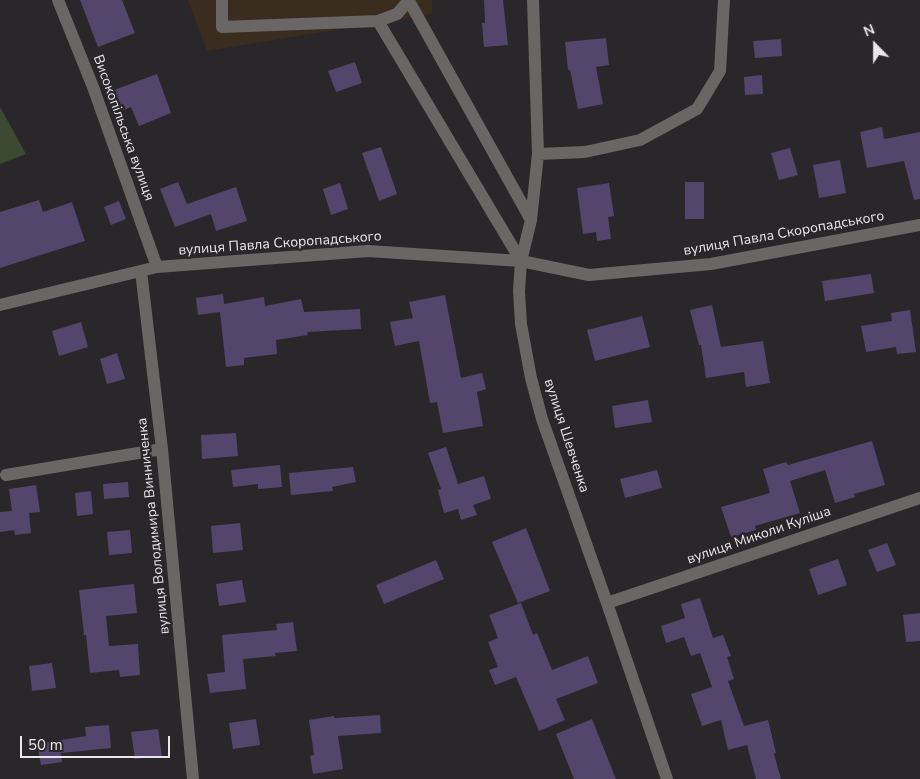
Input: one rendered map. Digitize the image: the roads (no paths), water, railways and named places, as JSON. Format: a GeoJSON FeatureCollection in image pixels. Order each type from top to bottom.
{"type":"FeatureCollection","features":[{"type":"Feature","properties":{"kind":"street","name":"Високопільська вулиця"},"geometry":{"type":"LineString","coordinates":[[58,0],[93,87],[158,267]]}},
{"type":"Feature","properties":{"kind":"street"},"geometry":{"type":"LineString","coordinates":[[222,0],[222,27],[378,21],[397,14],[409,1],[531,220]]}},
{"type":"Feature","properties":{"kind":"street","name":"вулиця Шевченка"},"geometry":{"type":"LineString","coordinates":[[533,0],[538,154],[531,220],[521,261],[519,291],[521,324],[531,378],[542,419],[667,779]]}},
{"type":"Feature","properties":{"kind":"street"},"geometry":{"type":"LineString","coordinates":[[538,154],[585,152],[640,140],[697,109],[720,72],[724,0]]}},
{"type":"Feature","properties":{"kind":"street"},"geometry":{"type":"LineString","coordinates":[[378,21],[521,261]]}},
{"type":"Feature","properties":{"kind":"street","name":"вулиця Павла Скоропадського"},"geometry":{"type":"LineString","coordinates":[[0,305],[158,267],[368,251],[521,261],[589,275],[711,264],[920,225]]}},
{"type":"Feature","properties":{"kind":"street","name":"вулиця Володимира Винниченка"},"geometry":{"type":"LineString","coordinates":[[142,271],[162,449],[193,779]]}},
{"type":"Feature","properties":{"kind":"street"},"geometry":{"type":"LineString","coordinates":[[6,475],[162,449]]}},
{"type":"Feature","properties":{"kind":"street","name":"вулиця Миколи Куліша"},"geometry":{"type":"LineString","coordinates":[[607,603],[920,498]]}}]}
